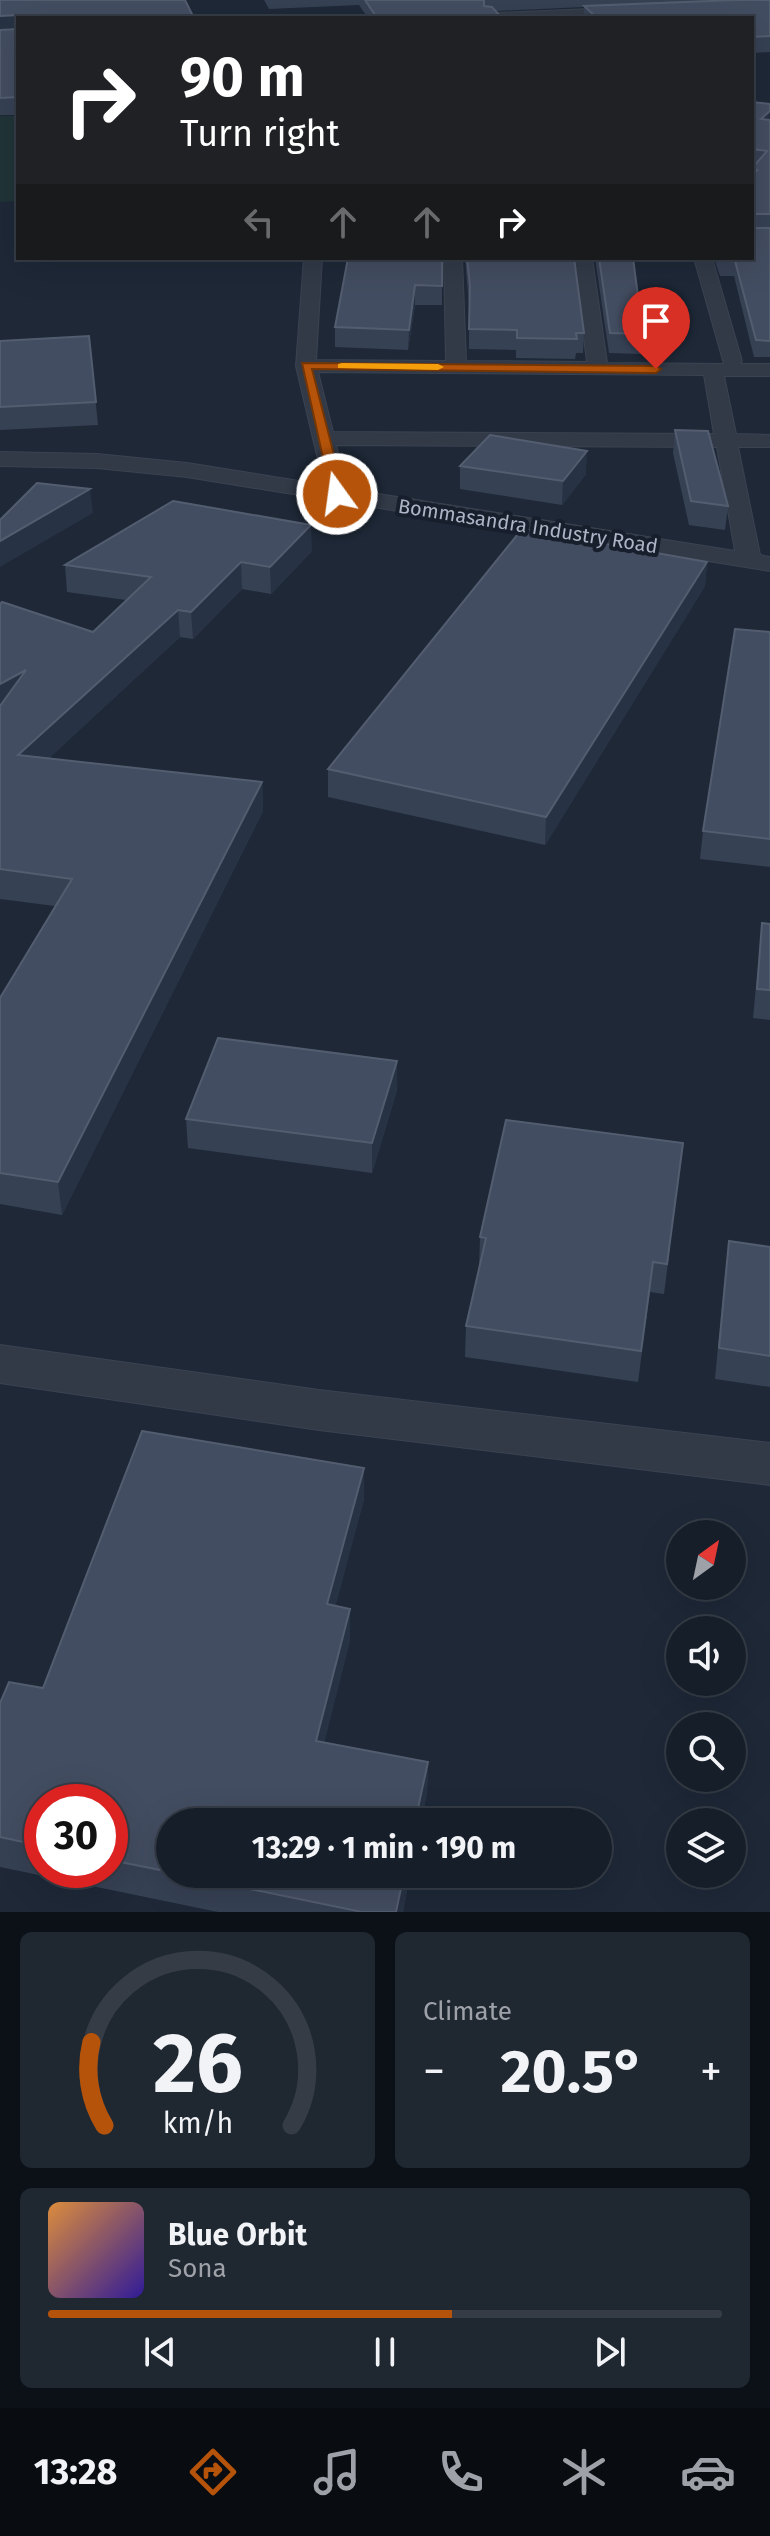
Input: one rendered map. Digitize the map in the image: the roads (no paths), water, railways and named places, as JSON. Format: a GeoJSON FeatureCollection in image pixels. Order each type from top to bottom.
{"type":"FeatureCollection","features":[{"type":"Feature","properties":{"kind":"street"},"geometry":{"type":"LineString","coordinates":[[542,16],[663,11]]}},
{"type":"Feature","properties":{"kind":"street"},"geometry":{"type":"LineString","coordinates":[[313,260],[306,366],[337,494]]}},
{"type":"Feature","properties":{"kind":"street"},"geometry":{"type":"LineString","coordinates":[[453,260],[456,367]]}},
{"type":"Feature","properties":{"kind":"street"},"geometry":{"type":"LineString","coordinates":[[583,260],[598,369]]}},
{"type":"Feature","properties":{"kind":"street"},"geometry":{"type":"LineString","coordinates":[[703,260],[723,365],[726,440],[760,563]]}},
{"type":"Feature","properties":{"kind":"street"},"geometry":{"type":"LineString","coordinates":[[306,366],[598,369],[723,365],[770,370]]}},
{"type":"Feature","properties":{"kind":"street"},"geometry":{"type":"LineString","coordinates":[[324,438],[770,441]]}},
{"type":"Feature","properties":{"kind":"street","name":"Bommasandra Industry Road"},"geometry":{"type":"LineString","coordinates":[[0,459],[97,461],[172,469],[760,563]]}},
{"type":"Feature","properties":{"kind":"street"},"geometry":{"type":"LineString","coordinates":[[0,1364],[319,1410],[770,1464]]}}]}
